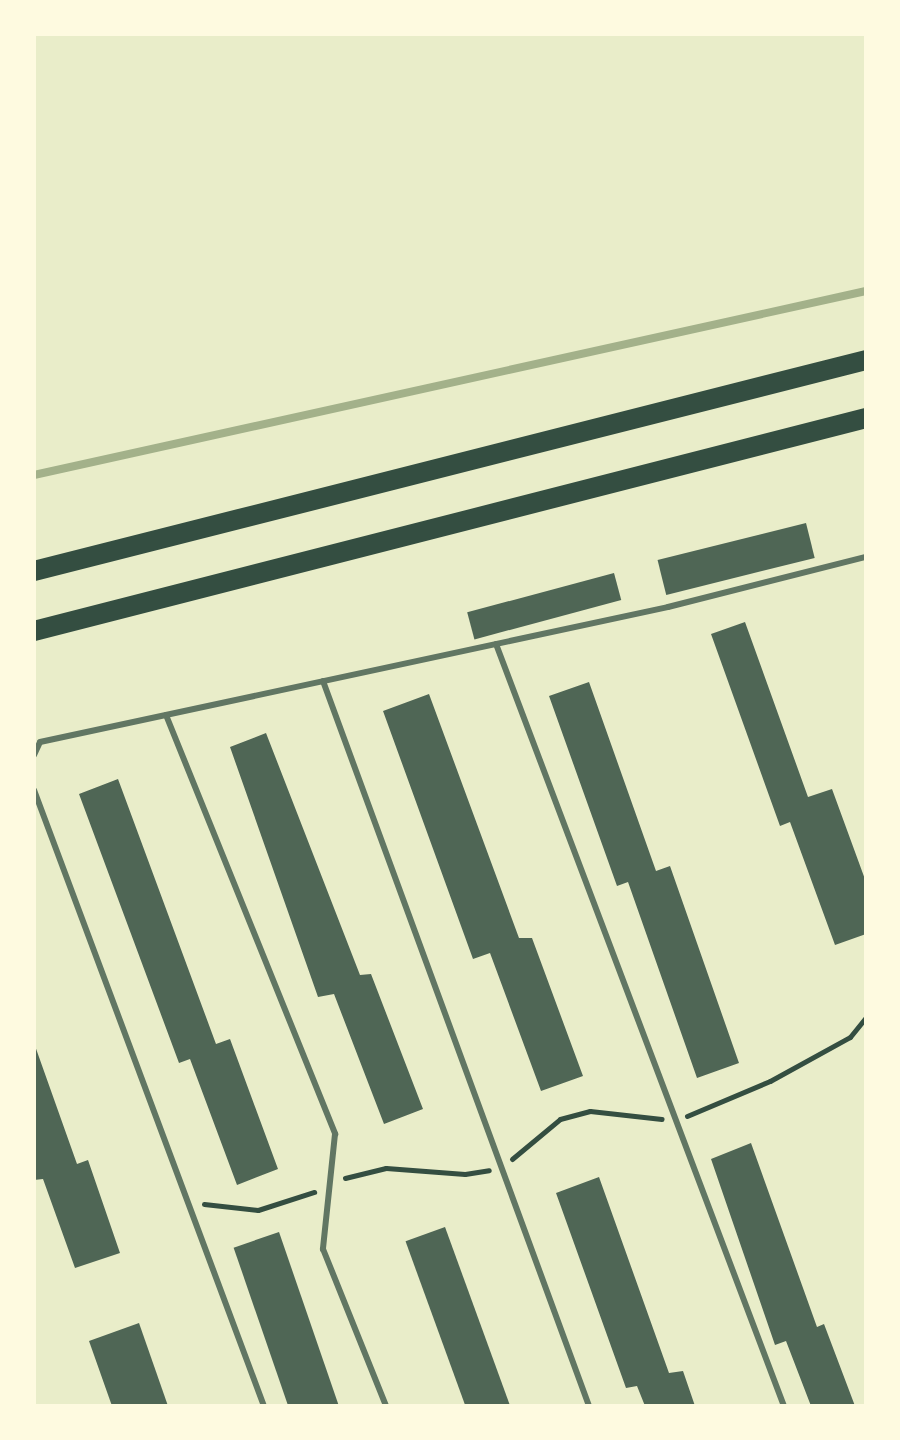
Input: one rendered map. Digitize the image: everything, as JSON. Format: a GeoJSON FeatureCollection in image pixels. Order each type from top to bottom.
{"type":"FeatureCollection","features":[{"type":"Feature","properties":{"kind":"main road"},"geometry":{"type":"LineString","coordinates":[[34,571],[866,360]]}},
{"type":"Feature","properties":{"kind":"main road"},"geometry":{"type":"LineString","coordinates":[[34,631],[866,418]]}},
{"type":"Feature","properties":{"kind":"lane"},"geometry":{"type":"LineString","coordinates":[[34,755],[40,742],[496,644],[866,557]]}},
{"type":"Feature","properties":{"kind":"lane"},"geometry":{"type":"LineString","coordinates":[[496,644],[784,1406]]}},
{"type":"Feature","properties":{"kind":"lane"},"geometry":{"type":"LineString","coordinates":[[323,681],[589,1406]]}},
{"type":"Feature","properties":{"kind":"lane"},"geometry":{"type":"LineString","coordinates":[[166,715],[335,1134],[323,1249],[386,1406]]}},
{"type":"Feature","properties":{"kind":"lane"},"geometry":{"type":"LineString","coordinates":[[34,790],[264,1406]]}},
{"type":"Feature","properties":{"kind":"path"},"geometry":{"type":"LineString","coordinates":[[188,1202],[258,1210],[330,1182],[386,1168],[465,1174],[501,1167],[560,1119],[590,1111],[676,1120],[783,1074],[850,1037],[866,1017]]}},
{"type":"Feature","properties":{"kind":"building"},"geometry":{"type":"Polygon","coordinates":[[[806,523],[815,558],[666,595],[658,560],[806,523]]]}},
{"type":"Feature","properties":{"kind":"building"},"geometry":{"type":"Polygon","coordinates":[[[614,573],[621,600],[474,639],[467,612],[614,573]]]}},
{"type":"Feature","properties":{"kind":"building"},"geometry":{"type":"Polygon","coordinates":[[[745,622],[808,797],[832,789],[866,882],[866,934],[835,945],[790,822],[780,826],[711,634],[745,622]]]}},
{"type":"Feature","properties":{"kind":"building"},"geometry":{"type":"Polygon","coordinates":[[[589,682],[656,871],[670,866],[739,1063],[697,1078],[628,882],[617,886],[549,696],[589,682]]]}},
{"type":"Feature","properties":{"kind":"building"},"geometry":{"type":"Polygon","coordinates":[[[429,694],[519,938],[532,938],[583,1076],[541,1091],[490,953],[473,959],[383,711],[429,694]]]}},
{"type":"Feature","properties":{"kind":"building"},"geometry":{"type":"Polygon","coordinates":[[[266,733],[360,975],[371,974],[423,1109],[384,1124],[334,994],[318,997],[230,747],[266,733]]]}},
{"type":"Feature","properties":{"kind":"building"},"geometry":{"type":"Polygon","coordinates":[[[118,779],[216,1044],[230,1039],[278,1169],[237,1185],[190,1059],[179,1063],[79,794],[118,779]]]}},
{"type":"Feature","properties":{"kind":"building"},"geometry":{"type":"Polygon","coordinates":[[[34,1043],[77,1164],[88,1160],[120,1253],[75,1268],[43,1179],[34,1180],[34,1043]]]}},
{"type":"Feature","properties":{"kind":"building"},"geometry":{"type":"Polygon","coordinates":[[[751,1143],[817,1327],[824,1324],[855,1406],[811,1406],[786,1341],[775,1345],[711,1159],[751,1143]]]}},
{"type":"Feature","properties":{"kind":"building"},"geometry":{"type":"Polygon","coordinates":[[[599,1177],[669,1373],[683,1371],[695,1406],[645,1406],[637,1386],[626,1388],[556,1193],[599,1177]]]}},
{"type":"Feature","properties":{"kind":"building"},"geometry":{"type":"Polygon","coordinates":[[[445,1227],[510,1406],[465,1406],[406,1241],[445,1227]]]}},
{"type":"Feature","properties":{"kind":"building"},"geometry":{"type":"Polygon","coordinates":[[[279,1232],[339,1406],[288,1406],[234,1248],[279,1232]]]}},
{"type":"Feature","properties":{"kind":"building"},"geometry":{"type":"Polygon","coordinates":[[[139,1323],[168,1406],[112,1406],[89,1341],[139,1323]]]}},
{"type":"Feature","properties":{"kind":"waterway"},"geometry":{"type":"LineString","coordinates":[[34,475],[866,291]]}}]}
